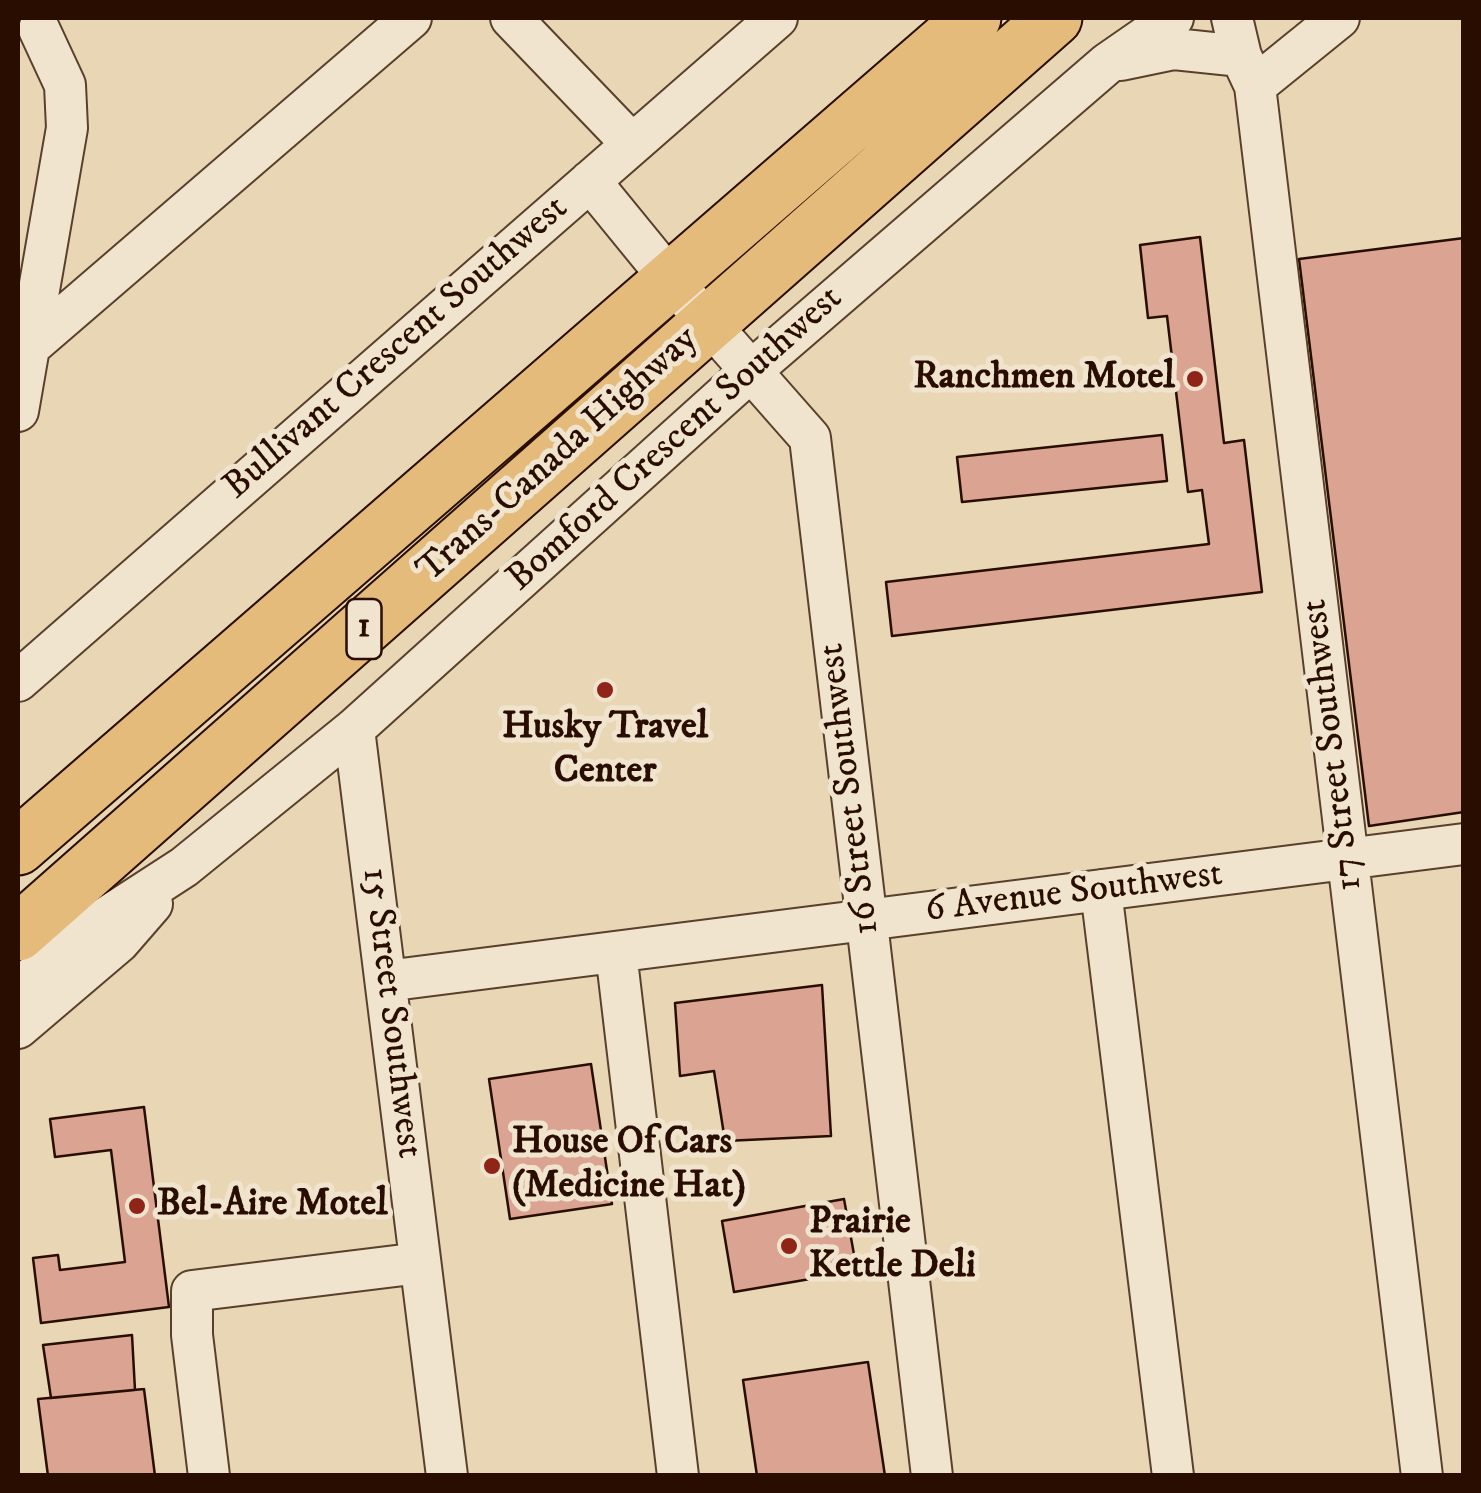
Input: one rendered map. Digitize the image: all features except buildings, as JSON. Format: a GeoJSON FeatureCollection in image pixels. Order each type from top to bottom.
{"type":"FeatureCollection","features":[{"type":"Feature","properties":{"kind":"highway","name":"Trans-Canada Highway"},"geometry":{"type":"LineString","coordinates":[[18,847],[972,18]]}},
{"type":"Feature","properties":{"kind":"highway","name":"Trans-Canada Highway"},"geometry":{"type":"LineString","coordinates":[[18,933],[1054,18]]}},
{"type":"Feature","properties":{"kind":"highway"},"geometry":{"type":"LineString","coordinates":[[18,837],[105,771]]}},
{"type":"Feature","properties":{"kind":"street"},"geometry":{"type":"LineString","coordinates":[[29,346],[411,18]]}},
{"type":"Feature","properties":{"kind":"street"},"geometry":{"type":"LineString","coordinates":[[511,18],[632,144]]}},
{"type":"Feature","properties":{"kind":"street","name":"Bullivant Crescent Southwest"},"geometry":{"type":"LineString","coordinates":[[18,681],[777,18]]}},
{"type":"Feature","properties":{"kind":"street","name":"Bomford Crescent Southwest"},"geometry":{"type":"LineString","coordinates":[[18,989],[96,924],[184,868],[354,729],[751,371],[1108,63],[1172,18]]}},
{"type":"Feature","properties":{"kind":"street"},"geometry":{"type":"LineString","coordinates":[[1108,63],[1174,49],[1243,53],[1339,18]]}},
{"type":"Feature","properties":{"kind":"street"},"geometry":{"type":"LineString","coordinates":[[18,410],[68,106],[65,85],[40,27]]}},
{"type":"Feature","properties":{"kind":"street","name":"17 Street Southwest"},"geometry":{"type":"LineString","coordinates":[[1243,53],[1348,859],[1422,1476]]}},
{"type":"Feature","properties":{"kind":"street","name":"16 Street Southwest"},"geometry":{"type":"LineString","coordinates":[[590,181],[810,438],[932,1476]]}},
{"type":"Feature","properties":{"kind":"street","name":"15 Street Southwest"},"geometry":{"type":"LineString","coordinates":[[354,729],[447,1476]]}},
{"type":"Feature","properties":{"kind":"street","name":"6 Avenue Southwest"},"geometry":{"type":"LineString","coordinates":[[386,981],[1464,844]]}},
{"type":"Feature","properties":{"kind":"street","name":"Bomford Crescent Southwest"},"geometry":{"type":"LineString","coordinates":[[18,1028],[119,942],[184,868]]}},
{"type":"Feature","properties":{"kind":"street"},"geometry":{"type":"LineString","coordinates":[[1101,890],[1173,1476]]}},
{"type":"Feature","properties":{"kind":"street"},"geometry":{"type":"LineString","coordinates":[[616,952],[678,1476]]}},
{"type":"Feature","properties":{"kind":"street"},"geometry":{"type":"LineString","coordinates":[[208,1476],[192,1335],[192,1291],[420,1262]]}},
{"type":"Feature","properties":{"kind":"place","name":"Ranchmen Motel"},"geometry":{"type":"Point","coordinates":[1195,379]}},
{"type":"Feature","properties":{"kind":"place","name":"Husky Travel Center"},"geometry":{"type":"Point","coordinates":[605,690]}},
{"type":"Feature","properties":{"kind":"place","name":"House Of Cars (Medicine Hat)"},"geometry":{"type":"Point","coordinates":[492,1166]}},
{"type":"Feature","properties":{"kind":"place","name":"Bel-Aire Motel"},"geometry":{"type":"Point","coordinates":[137,1206]}},
{"type":"Feature","properties":{"kind":"place","name":"Prairie Kettle Deli"},"geometry":{"type":"Point","coordinates":[789,1246]}}]}
